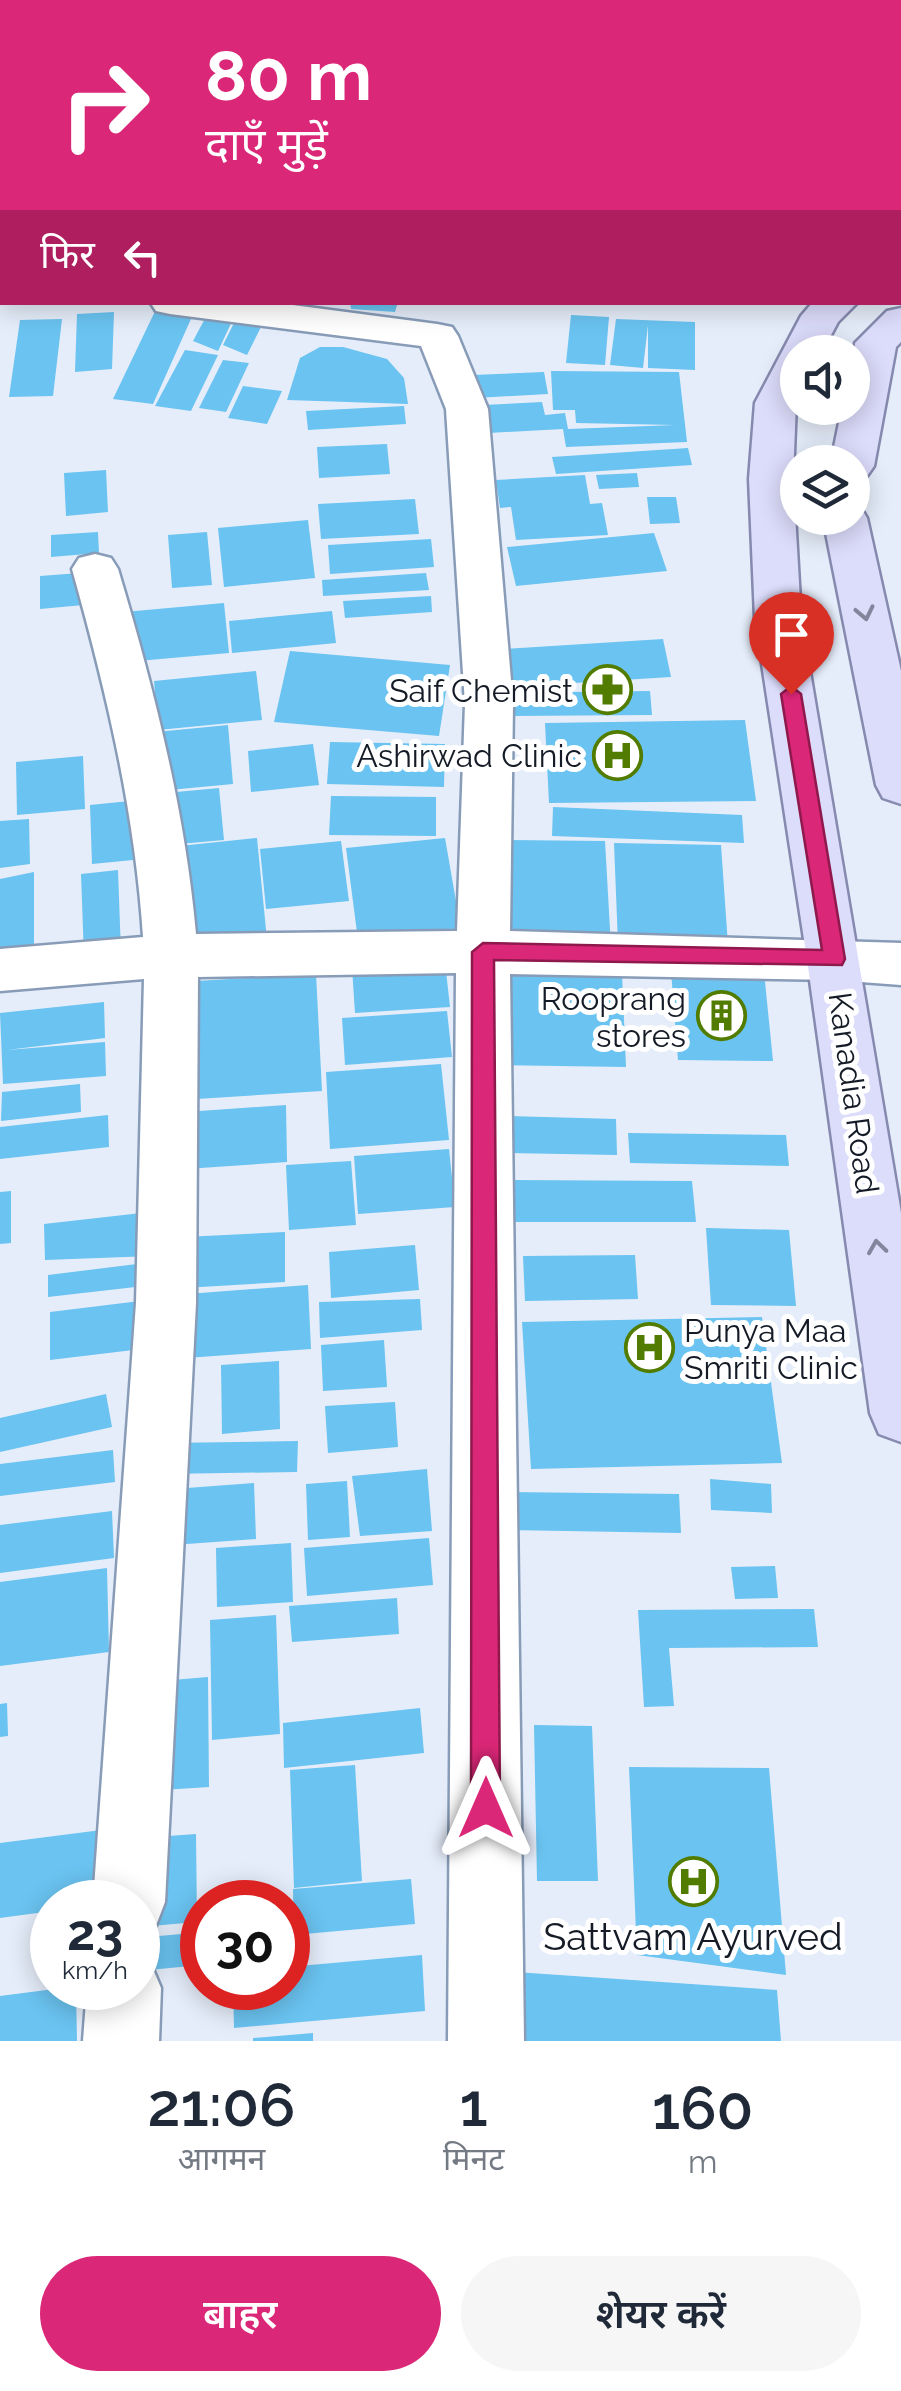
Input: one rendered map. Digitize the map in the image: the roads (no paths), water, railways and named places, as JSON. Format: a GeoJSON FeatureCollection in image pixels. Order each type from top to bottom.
{"type":"FeatureCollection","features":[{"type":"Feature","properties":{"kind":"main road"},"geometry":{"type":"LineString","coordinates":[[811,335],[821,316],[834,305]]}},
{"type":"Feature","properties":{"kind":"main road"},"geometry":{"type":"LineString","coordinates":[[856,445],[876,343],[901,320]]}},
{"type":"Feature","properties":{"kind":"main road","name":"Kanadia Road"},"geometry":{"type":"LineString","coordinates":[[780,395],[776,403],[771,478],[778,618],[834,959],[901,1413]]}},
{"type":"Feature","properties":{"kind":"main road"},"geometry":{"type":"LineString","coordinates":[[849,535],[901,784]]}},
{"type":"Feature","properties":{"kind":"street"},"geometry":{"type":"LineString","coordinates":[[194,305],[437,336],[468,409],[489,704],[483,952],[486,2041]]}},
{"type":"Feature","properties":{"kind":"street"},"geometry":{"type":"LineString","coordinates":[[95,568],[135,705],[168,906],[171,956],[166,1302],[130,1880]]}},
{"type":"Feature","properties":{"kind":"street"},"geometry":{"type":"LineString","coordinates":[[0,970],[171,956],[483,952],[834,959],[901,964]]}},
{"type":"Feature","properties":{"kind":"street"},"geometry":{"type":"LineString","coordinates":[[121,2041],[123,2010]]}},
{"type":"Feature","properties":{"kind":"place","name":"Saif Chemist"},"geometry":{"type":"Point","coordinates":[608,690]}},
{"type":"Feature","properties":{"kind":"place","name":"Ashirwad Clinic"},"geometry":{"type":"Point","coordinates":[617,755]}},
{"type":"Feature","properties":{"kind":"place","name":"Rooprang stores"},"geometry":{"type":"Point","coordinates":[721,1016]}},
{"type":"Feature","properties":{"kind":"place","name":"Punya Maa Smriti Clinic"},"geometry":{"type":"Point","coordinates":[649,1348]}},
{"type":"Feature","properties":{"kind":"place","name":"Sattvam Ayurved"},"geometry":{"type":"Point","coordinates":[693,1882]}}]}
